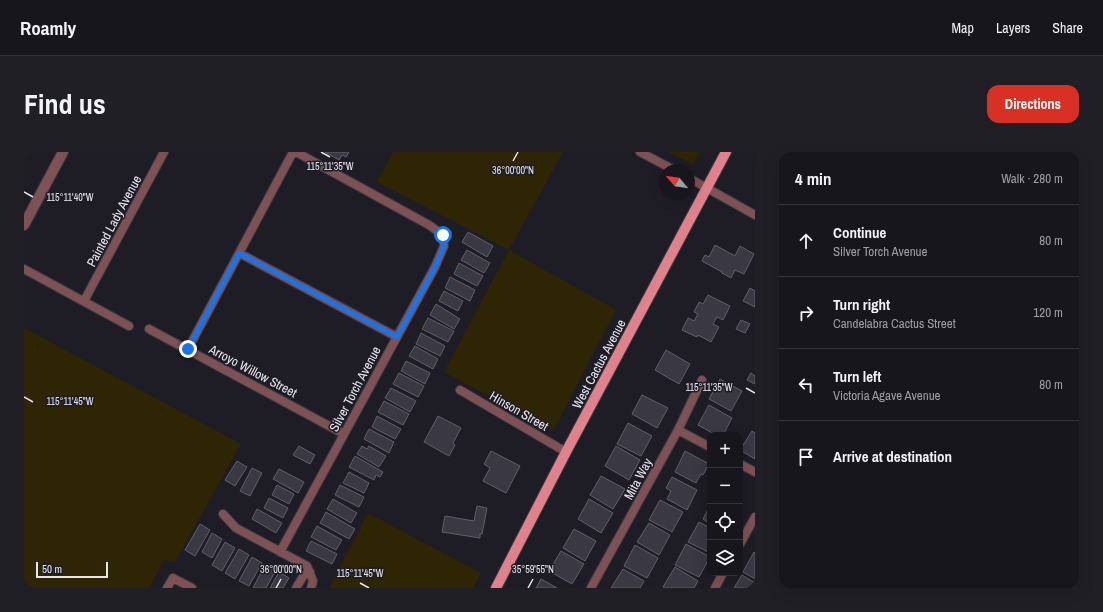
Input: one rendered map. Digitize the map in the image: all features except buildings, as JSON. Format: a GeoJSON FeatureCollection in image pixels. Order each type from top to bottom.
{"type":"FeatureCollection","features":[{"type":"Feature","properties":{"kind":"main road","name":"West Cactus Avenue"},"geometry":{"type":"LineString","coordinates":[[496,588],[566,452],[726,152]]}},
{"type":"Feature","properties":{"kind":"street"},"geometry":{"type":"LineString","coordinates":[[24,225],[63,152]]}},
{"type":"Feature","properties":{"kind":"street","name":"Painted Lady Avenue"},"geometry":{"type":"LineString","coordinates":[[84,302],[164,152]]}},
{"type":"Feature","properties":{"kind":"street"},"geometry":{"type":"LineString","coordinates":[[188,349],[295,152]]}},
{"type":"Feature","properties":{"kind":"street","name":"Silver Torch Avenue"},"geometry":{"type":"LineString","coordinates":[[280,552],[397,337],[444,246],[443,235],[429,225],[295,152]]}},
{"type":"Feature","properties":{"kind":"street"},"geometry":{"type":"LineString","coordinates":[[640,152],[663,164]]}},
{"type":"Feature","properties":{"kind":"street"},"geometry":{"type":"LineString","coordinates":[[695,181],[755,215]]}},
{"type":"Feature","properties":{"kind":"street"},"geometry":{"type":"LineString","coordinates":[[239,253],[397,337]]}},
{"type":"Feature","properties":{"kind":"street"},"geometry":{"type":"LineString","coordinates":[[24,269],[129,326]]}},
{"type":"Feature","properties":{"kind":"street","name":"Arroyo Willow Street"},"geometry":{"type":"LineString","coordinates":[[149,328],[344,434]]}},
{"type":"Feature","properties":{"kind":"street","name":"Mita Way"},"geometry":{"type":"LineString","coordinates":[[591,588],[678,430],[702,380]]}},
{"type":"Feature","properties":{"kind":"street","name":"Hinson Street"},"geometry":{"type":"LineString","coordinates":[[460,390],[566,452]]}},
{"type":"Feature","properties":{"kind":"street"},"geometry":{"type":"LineString","coordinates":[[678,430],[707,445]]}},
{"type":"Feature","properties":{"kind":"street"},"geometry":{"type":"LineString","coordinates":[[743,466],[755,472]]}},
{"type":"Feature","properties":{"kind":"street"},"geometry":{"type":"LineString","coordinates":[[223,514],[236,528],[307,566],[313,581],[311,588]]}},
{"type":"Feature","properties":{"kind":"street"},"geometry":{"type":"LineString","coordinates":[[742,540],[755,517]]}},
{"type":"Feature","properties":{"kind":"street"},"geometry":{"type":"LineString","coordinates":[[296,588],[304,575],[310,572]]}},
{"type":"Feature","properties":{"kind":"street"},"geometry":{"type":"LineString","coordinates":[[715,588],[722,576]]}},
{"type":"Feature","properties":{"kind":"street"},"geometry":{"type":"LineString","coordinates":[[167,588],[172,578],[192,588]]}},
{"type":"Feature","properties":{"kind":"sand"},"geometry":{"type":"Polygon","coordinates":[[[393,152],[563,152],[509,250],[377,182],[393,152]]]}},
{"type":"Feature","properties":{"kind":"sand"},"geometry":{"type":"Polygon","coordinates":[[[668,152],[700,152],[694,164],[668,152]]]}},
{"type":"Feature","properties":{"kind":"sand"},"geometry":{"type":"Polygon","coordinates":[[[509,250],[616,310],[553,431],[444,372],[509,250]]]}},
{"type":"Feature","properties":{"kind":"sand"},"geometry":{"type":"Polygon","coordinates":[[[24,328],[241,444],[175,562],[164,560],[149,588],[24,588],[24,328]]]}},
{"type":"Feature","properties":{"kind":"sand"},"geometry":{"type":"Polygon","coordinates":[[[368,513],[481,573],[473,588],[329,588],[368,513]]]}},
{"type":"Feature","properties":{"kind":"route"},"geometry":{"type":"LineString","coordinates":[[188,349],[239,253],[397,337],[435,267],[444,246],[443,235]]}}]}
